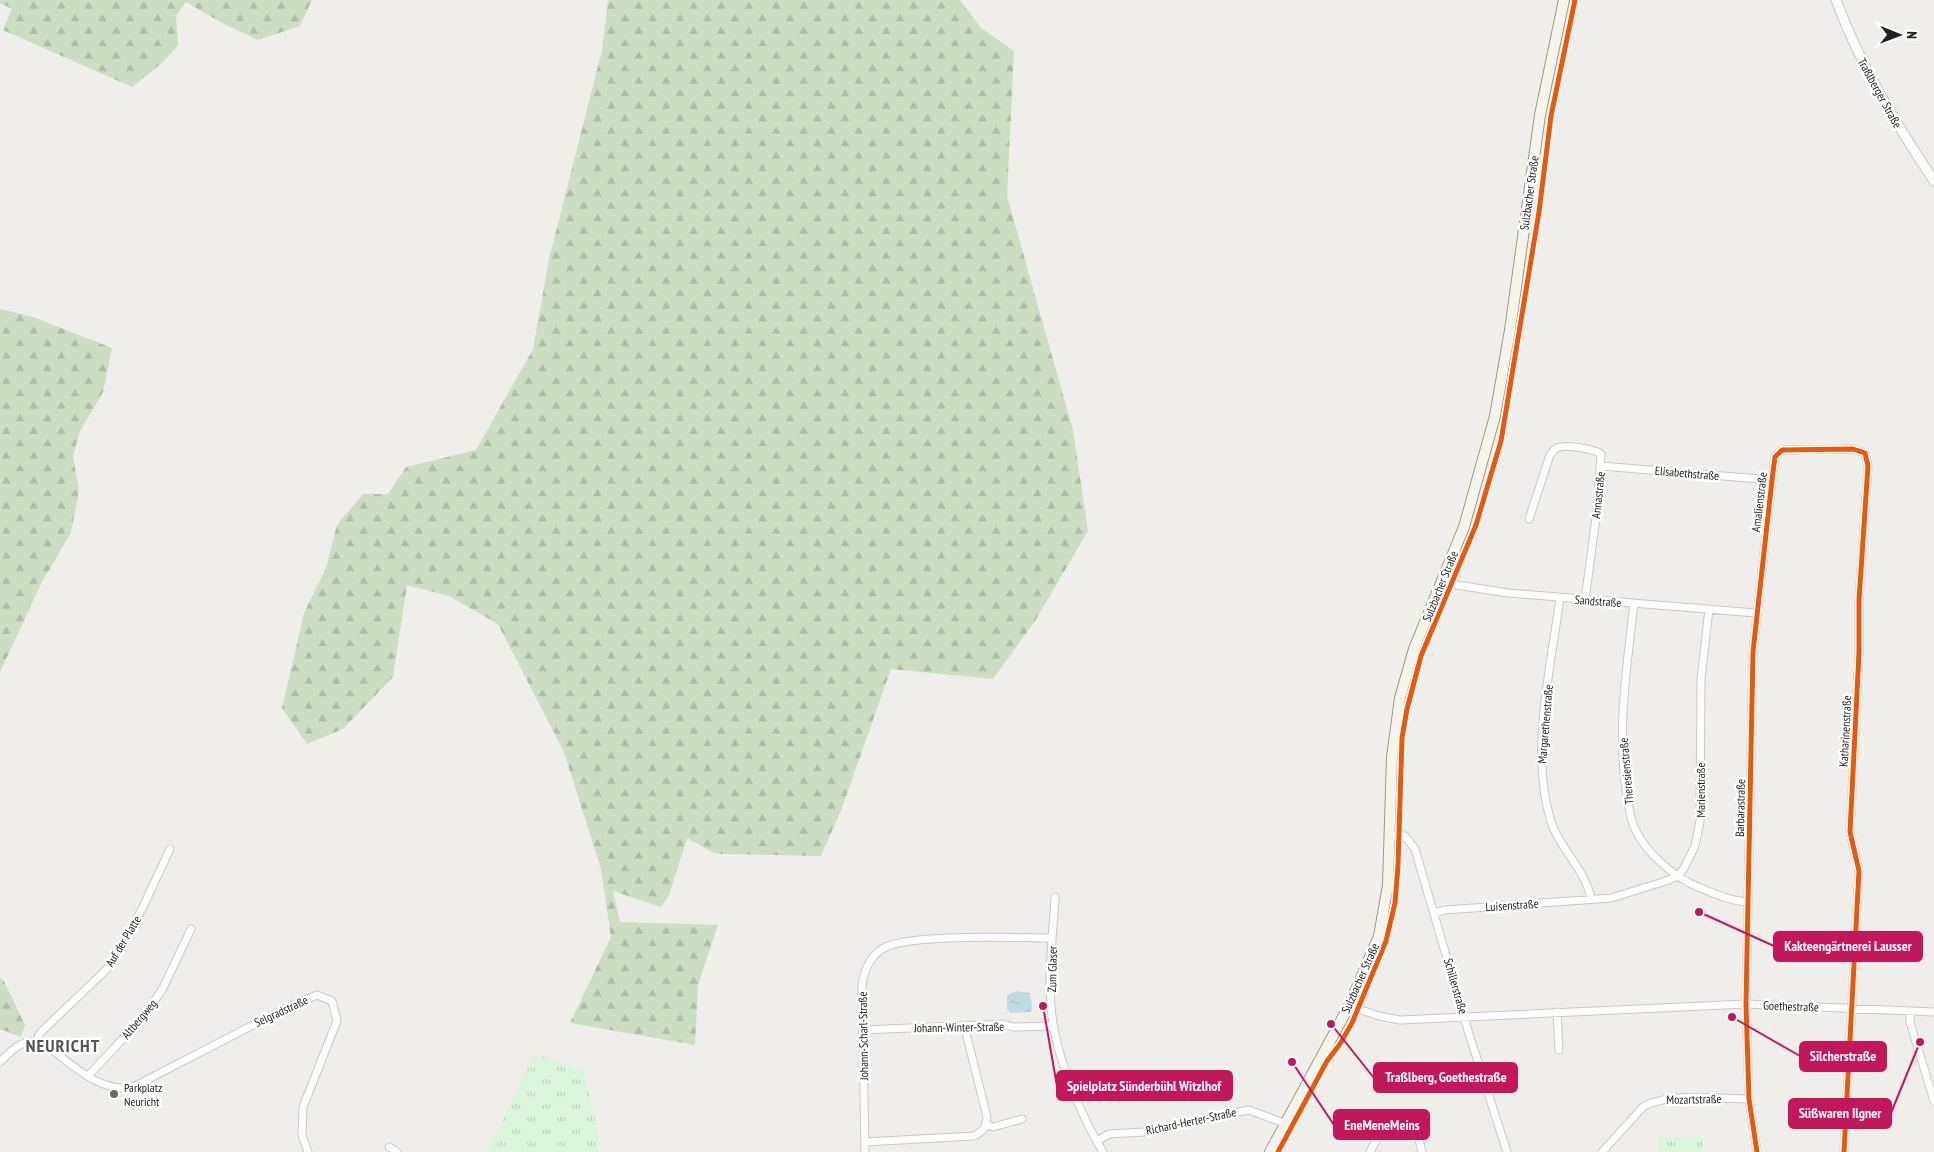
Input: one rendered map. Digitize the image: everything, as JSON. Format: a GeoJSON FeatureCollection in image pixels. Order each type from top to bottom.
{"type":"FeatureCollection","features":[{"type":"Feature","properties":{"kind":"main road","name":"Sulzbacher Straße"},"geometry":{"type":"LineString","coordinates":[[1270,1152],[1349,1006],[1362,979],[1380,929],[1388,885],[1392,757],[1400,698],[1414,649],[1475,494],[1497,408],[1510,330],[1540,115],[1564,0]]}},
{"type":"Feature","properties":{"kind":"street","name":"Traßlberger Straße"},"geometry":{"type":"LineString","coordinates":[[1836,0],[1875,89],[1934,181]]}},
{"type":"Feature","properties":{"kind":"street","name":"Annastraße"},"geometry":{"type":"LineString","coordinates":[[1529,519],[1554,449],[1560,446],[1596,450],[1601,454],[1585,600]]}},
{"type":"Feature","properties":{"kind":"street","name":"Amalienstraße"},"geometry":{"type":"LineString","coordinates":[[1756,613],[1775,457],[1782,450],[1853,449],[1865,453]]}},
{"type":"Feature","properties":{"kind":"street","name":"Katharinenstraße"},"geometry":{"type":"LineString","coordinates":[[1844,1152],[1860,871],[1850,832],[1859,653],[1859,600],[1868,466],[1865,453]]}},
{"type":"Feature","properties":{"kind":"street","name":"Elisabethstraße"},"geometry":{"type":"LineString","coordinates":[[1601,466],[1772,480]]}},
{"type":"Feature","properties":{"kind":"street","name":"Sandstraße"},"geometry":{"type":"LineString","coordinates":[[1443,579],[1457,585],[1560,598],[1756,613]]}},
{"type":"Feature","properties":{"kind":"street","name":"Margarethenstraße"},"geometry":{"type":"LineString","coordinates":[[1560,598],[1543,729],[1541,770],[1544,800],[1552,826],[1588,885],[1591,899]]}},
{"type":"Feature","properties":{"kind":"street","name":"Theresienstraße"},"geometry":{"type":"LineString","coordinates":[[1634,603],[1622,753],[1624,782],[1635,829],[1643,842],[1678,876],[1727,899],[1748,902]]}},
{"type":"Feature","properties":{"kind":"street","name":"Marienstraße"},"geometry":{"type":"LineString","coordinates":[[1678,876],[1695,846],[1699,831],[1702,678],[1709,609]]}},
{"type":"Feature","properties":{"kind":"street","name":"Barbarastraße"},"geometry":{"type":"LineString","coordinates":[[1756,613],[1750,760],[1746,1004],[1748,1099],[1757,1152]]}},
{"type":"Feature","properties":{"kind":"street","name":"Schillerstraße"},"geometry":{"type":"LineString","coordinates":[[1390,835],[1405,836],[1411,842],[1507,1152]]}},
{"type":"Feature","properties":{"kind":"street","name":"Auf der Platte"},"geometry":{"type":"LineString","coordinates":[[36,1041],[40,1033],[107,969],[142,909],[170,849]]}},
{"type":"Feature","properties":{"kind":"street"},"geometry":{"type":"LineString","coordinates":[[1591,899],[1628,894],[1678,876]]}},
{"type":"Feature","properties":{"kind":"street","name":"Zum Glaser"},"geometry":{"type":"LineString","coordinates":[[1055,897],[1051,993],[1054,1026],[1072,1084],[1096,1141],[1103,1152]]}},
{"type":"Feature","properties":{"kind":"street","name":"Luisenstraße"},"geometry":{"type":"LineString","coordinates":[[1434,913],[1445,910],[1591,899]]}},
{"type":"Feature","properties":{"kind":"street","name":"Altbergweg"},"geometry":{"type":"LineString","coordinates":[[89,1075],[146,1015],[163,988],[191,929]]}},
{"type":"Feature","properties":{"kind":"street","name":"Johann-Scharl-Straße"},"geometry":{"type":"LineString","coordinates":[[865,1152],[864,976],[873,957],[882,949],[905,941],[973,938],[1052,938]]}},
{"type":"Feature","properties":{"kind":"street","name":"Selgradstraße"},"geometry":{"type":"LineString","coordinates":[[89,1075],[113,1089],[133,1087],[290,1006],[317,995],[332,1001],[337,1021],[303,1108],[302,1135],[308,1152]]}},
{"type":"Feature","properties":{"kind":"street","name":"Goethestraße"},"geometry":{"type":"LineString","coordinates":[[1349,1006],[1379,1016],[1400,1020],[1746,1004],[1934,1012]]}},
{"type":"Feature","properties":{"kind":"street"},"geometry":{"type":"LineString","coordinates":[[1557,1012],[1559,1050]]}},
{"type":"Feature","properties":{"kind":"street"},"geometry":{"type":"LineString","coordinates":[[1910,1012],[1910,1022],[1934,1101]]}},
{"type":"Feature","properties":{"kind":"street","name":"Johann-Winter-Straße"},"geometry":{"type":"LineString","coordinates":[[863,1030],[1004,1024],[1013,1027],[1054,1026]]}},
{"type":"Feature","properties":{"kind":"street"},"geometry":{"type":"LineString","coordinates":[[864,1142],[974,1136],[983,1132],[987,1125],[987,1117],[964,1025]]}},
{"type":"Feature","properties":{"kind":"street"},"geometry":{"type":"LineString","coordinates":[[0,1062],[15,1047],[25,1042],[36,1041],[89,1075]]}},
{"type":"Feature","properties":{"kind":"street","name":"Mozartstraße"},"geometry":{"type":"LineString","coordinates":[[1602,1152],[1643,1108],[1650,1103],[1673,1099],[1748,1099]]}},
{"type":"Feature","properties":{"kind":"street","name":"Richard-Herter-Straße"},"geometry":{"type":"LineString","coordinates":[[1096,1141],[1109,1134],[1144,1132],[1249,1110],[1284,1123]]}},
{"type":"Feature","properties":{"kind":"street"},"geometry":{"type":"LineString","coordinates":[[987,1125],[993,1127],[1022,1119]]}},
{"type":"Feature","properties":{"kind":"street"},"geometry":{"type":"LineString","coordinates":[[1370,1152],[1382,1130],[1404,1124],[1416,1127],[1422,1152]]}},
{"type":"Feature","properties":{"kind":"street"},"geometry":{"type":"LineString","coordinates":[[389,1147],[397,1152]]}},
{"type":"Feature","properties":{"kind":"green space"},"geometry":{"type":"Polygon","coordinates":[[[0,0],[312,0],[300,26],[258,40],[222,23],[186,2],[176,16],[178,45],[161,64],[132,87],[3,30],[12,9],[0,3],[0,0]]]}},
{"type":"Feature","properties":{"kind":"green space"},"geometry":{"type":"Polygon","coordinates":[[[608,0],[960,0],[981,28],[1014,51],[1007,196],[1073,430],[1088,531],[1035,621],[993,679],[891,669],[842,808],[821,856],[721,854],[714,853],[687,838],[669,895],[661,907],[613,891],[620,922],[718,925],[698,985],[695,1045],[570,1023],[611,937],[601,869],[564,752],[498,624],[449,596],[407,585],[393,677],[343,729],[307,744],[282,708],[304,613],[326,568],[337,525],[363,494],[388,494],[406,467],[476,450],[533,349],[549,259],[602,50],[608,0]]]}},
{"type":"Feature","properties":{"kind":"green space"},"geometry":{"type":"Polygon","coordinates":[[[0,309],[33,317],[112,348],[103,392],[80,431],[73,457],[79,491],[71,533],[42,582],[0,672],[0,309]]]}},
{"type":"Feature","properties":{"kind":"green space"},"geometry":{"type":"Polygon","coordinates":[[[0,978],[4,981],[25,1025],[21,1037],[0,1029],[0,978]]]}},
{"type":"Feature","properties":{"kind":"green space"},"geometry":{"type":"Polygon","coordinates":[[[534,1054],[584,1070],[598,1131],[598,1152],[488,1152],[534,1054]]]}},
{"type":"Feature","properties":{"kind":"green space"},"geometry":{"type":"Polygon","coordinates":[[[1658,1137],[1703,1137],[1703,1152],[1658,1152],[1658,1137]]]}},
{"type":"Feature","properties":{"kind":"water"},"geometry":{"type":"Polygon","coordinates":[[[1016,991],[1030,993],[1031,1012],[1010,1013],[1007,1009],[1007,995],[1016,991]]]}},
{"type":"Feature","properties":{"kind":"cycle path"},"geometry":{"type":"LineString","coordinates":[[1278,1152],[1327,1061],[1340,1044],[1352,1023],[1386,941],[1395,903],[1402,738],[1407,709],[1421,656],[1476,525],[1501,441],[1539,212],[1551,116],[1575,0]]}},
{"type":"Feature","properties":{"kind":"cycle path"},"geometry":{"type":"LineString","coordinates":[[1757,1152],[1749,1099],[1746,1004],[1753,652],[1775,457],[1782,450],[1853,449],[1865,453],[1868,466],[1859,600],[1859,653],[1850,832],[1859,871],[1844,1152]]}},
{"type":"Feature","properties":{"kind":"place","name":"Kakteengärtnerei Lausser"},"geometry":{"type":"Point","coordinates":[1699,912]}},
{"type":"Feature","properties":{"kind":"place","name":"Spielplatz Sünderbühl Witzlhof"},"geometry":{"type":"Point","coordinates":[1043,1006]}},
{"type":"Feature","properties":{"kind":"place","name":"Silcherstraße"},"geometry":{"type":"Point","coordinates":[1732,1017]}},
{"type":"Feature","properties":{"kind":"place","name":"Traßlberg, Goethestraße"},"geometry":{"type":"Point","coordinates":[1331,1024]}},
{"type":"Feature","properties":{"kind":"place","name":"Süßwaren Ilgner"},"geometry":{"type":"Point","coordinates":[1920,1042]}},
{"type":"Feature","properties":{"kind":"place","name":"EneMeneMeins"},"geometry":{"type":"Point","coordinates":[1292,1062]}},
{"type":"Feature","properties":{"kind":"place","name":"Parkplatz Neuricht"},"geometry":{"type":"Point","coordinates":[114,1094]}},
{"type":"Feature","properties":{"kind":"district","name":"NEURICHT"},"geometry":{"type":"Point","coordinates":[63,1045]}}]}
